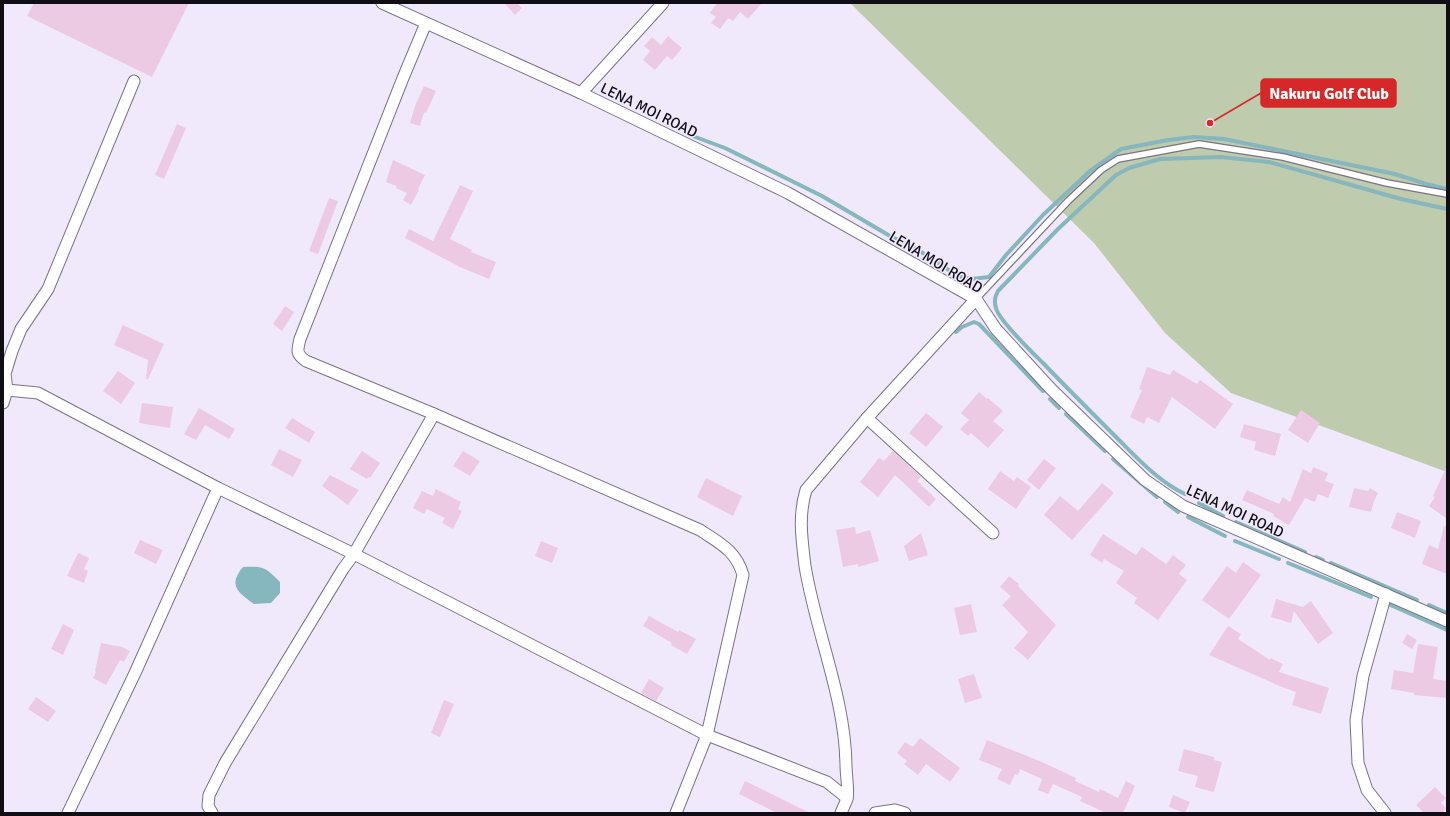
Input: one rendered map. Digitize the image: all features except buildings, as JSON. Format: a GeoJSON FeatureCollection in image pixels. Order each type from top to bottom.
{"type":"FeatureCollection","features":[{"type":"Feature","properties":{"kind":"street","name":"LENA MOI ROAD"},"geometry":{"type":"LineString","coordinates":[[382,3],[581,94],[788,193],[976,299],[996,329],[1051,389],[1145,480],[1183,506],[1447,621]]}},
{"type":"Feature","properties":{"kind":"street"},"geometry":{"type":"LineString","coordinates":[[581,94],[662,3]]}},
{"type":"Feature","properties":{"kind":"street"},"geometry":{"type":"LineString","coordinates":[[426,23],[305,325],[297,350],[300,356],[306,361],[434,414],[700,530],[730,550],[737,558],[743,575],[707,735],[676,813]]}},
{"type":"Feature","properties":{"kind":"street"},"geometry":{"type":"LineString","coordinates":[[3,404],[7,390],[5,374],[21,329],[48,289],[134,82]]}},
{"type":"Feature","properties":{"kind":"street"},"geometry":{"type":"LineString","coordinates":[[841,813],[847,798],[846,744],[840,708],[809,591],[801,538],[802,502],[806,490],[867,418],[976,299]]}},
{"type":"Feature","properties":{"kind":"street"},"geometry":{"type":"LineString","coordinates":[[7,390],[38,393],[218,488],[354,554],[707,735],[827,782],[847,798]]}},
{"type":"Feature","properties":{"kind":"street"},"geometry":{"type":"LineString","coordinates":[[212,813],[208,806],[209,796],[225,763],[343,569],[354,554],[434,414]]}},
{"type":"Feature","properties":{"kind":"street"},"geometry":{"type":"LineString","coordinates":[[867,418],[992,533]]}},
{"type":"Feature","properties":{"kind":"street"},"geometry":{"type":"LineString","coordinates":[[68,813],[135,673],[218,488]]}},
{"type":"Feature","properties":{"kind":"street"},"geometry":{"type":"LineString","coordinates":[[1385,813],[1367,790],[1358,763],[1356,720],[1362,676],[1386,594]]}},
{"type":"Feature","properties":{"kind":"street"},"geometry":{"type":"LineString","coordinates":[[875,813],[895,810],[905,813]]}},
{"type":"Feature","properties":{"kind":"lane"},"geometry":{"type":"LineString","coordinates":[[976,299],[1068,201],[1101,170],[1118,159],[1199,144],[1283,157],[1387,183],[1447,194]]}},
{"type":"Feature","properties":{"kind":"shaded area"},"geometry":{"type":"Polygon","coordinates":[[[850,3],[1447,3],[1447,472],[1231,393],[1165,333],[1094,243],[850,3]]]}},
{"type":"Feature","properties":{"kind":"shaded area"},"geometry":{"type":"Polygon","coordinates":[[[243,567],[256,567],[264,569],[280,582],[280,593],[271,603],[254,604],[240,592],[235,584],[238,574],[243,567]]]}},
{"type":"Feature","properties":{"kind":"waterway"},"geometry":{"type":"LineString","coordinates":[[690,135],[725,148],[822,196],[890,236],[915,248],[958,276],[971,279],[989,277],[1006,255],[1043,215],[1090,171],[1121,149],[1168,140],[1194,137],[1224,139],[1395,174],[1447,189]]}},
{"type":"Feature","properties":{"kind":"waterway"},"geometry":{"type":"LineString","coordinates":[[1185,494],[1167,483],[1143,464],[1017,337],[998,314],[995,304],[998,291],[1058,229],[1116,175],[1129,168],[1160,159],[1221,157],[1269,162],[1401,199],[1447,209]]}},
{"type":"Feature","properties":{"kind":"waterway"},"geometry":{"type":"LineString","coordinates":[[956,332],[962,327],[974,322],[979,324],[1043,391]]}},
{"type":"Feature","properties":{"kind":"waterway"},"geometry":{"type":"LineString","coordinates":[[1050,399],[1059,408]]}},
{"type":"Feature","properties":{"kind":"waterway"},"geometry":{"type":"LineString","coordinates":[[1066,414],[1105,451]]}},
{"type":"Feature","properties":{"kind":"waterway"},"geometry":{"type":"LineString","coordinates":[[1113,459],[1157,497]]}},
{"type":"Feature","properties":{"kind":"waterway"},"geometry":{"type":"LineString","coordinates":[[1165,502],[1178,512]]}},
{"type":"Feature","properties":{"kind":"waterway"},"geometry":{"type":"LineString","coordinates":[[1199,503],[1223,516]]}},
{"type":"Feature","properties":{"kind":"waterway"},"geometry":{"type":"LineString","coordinates":[[1188,517],[1225,536]]}},
{"type":"Feature","properties":{"kind":"waterway"},"geometry":{"type":"LineString","coordinates":[[1236,522],[1305,552]]}},
{"type":"Feature","properties":{"kind":"waterway"},"geometry":{"type":"LineString","coordinates":[[1235,541],[1279,559]]}},
{"type":"Feature","properties":{"kind":"waterway"},"geometry":{"type":"LineString","coordinates":[[1316,557],[1323,560]]}},
{"type":"Feature","properties":{"kind":"waterway"},"geometry":{"type":"LineString","coordinates":[[1288,563],[1371,597]]}},
{"type":"Feature","properties":{"kind":"waterway"},"geometry":{"type":"LineString","coordinates":[[1331,563],[1417,600]]}},
{"type":"Feature","properties":{"kind":"waterway"},"geometry":{"type":"LineString","coordinates":[[1386,603],[1447,630]]}},
{"type":"Feature","properties":{"kind":"waterway"},"geometry":{"type":"LineString","coordinates":[[1429,605],[1447,613]]}},
{"type":"Feature","properties":{"kind":"place","name":"Nakuru Golf Club"},"geometry":{"type":"Point","coordinates":[1210,123]}}]}
